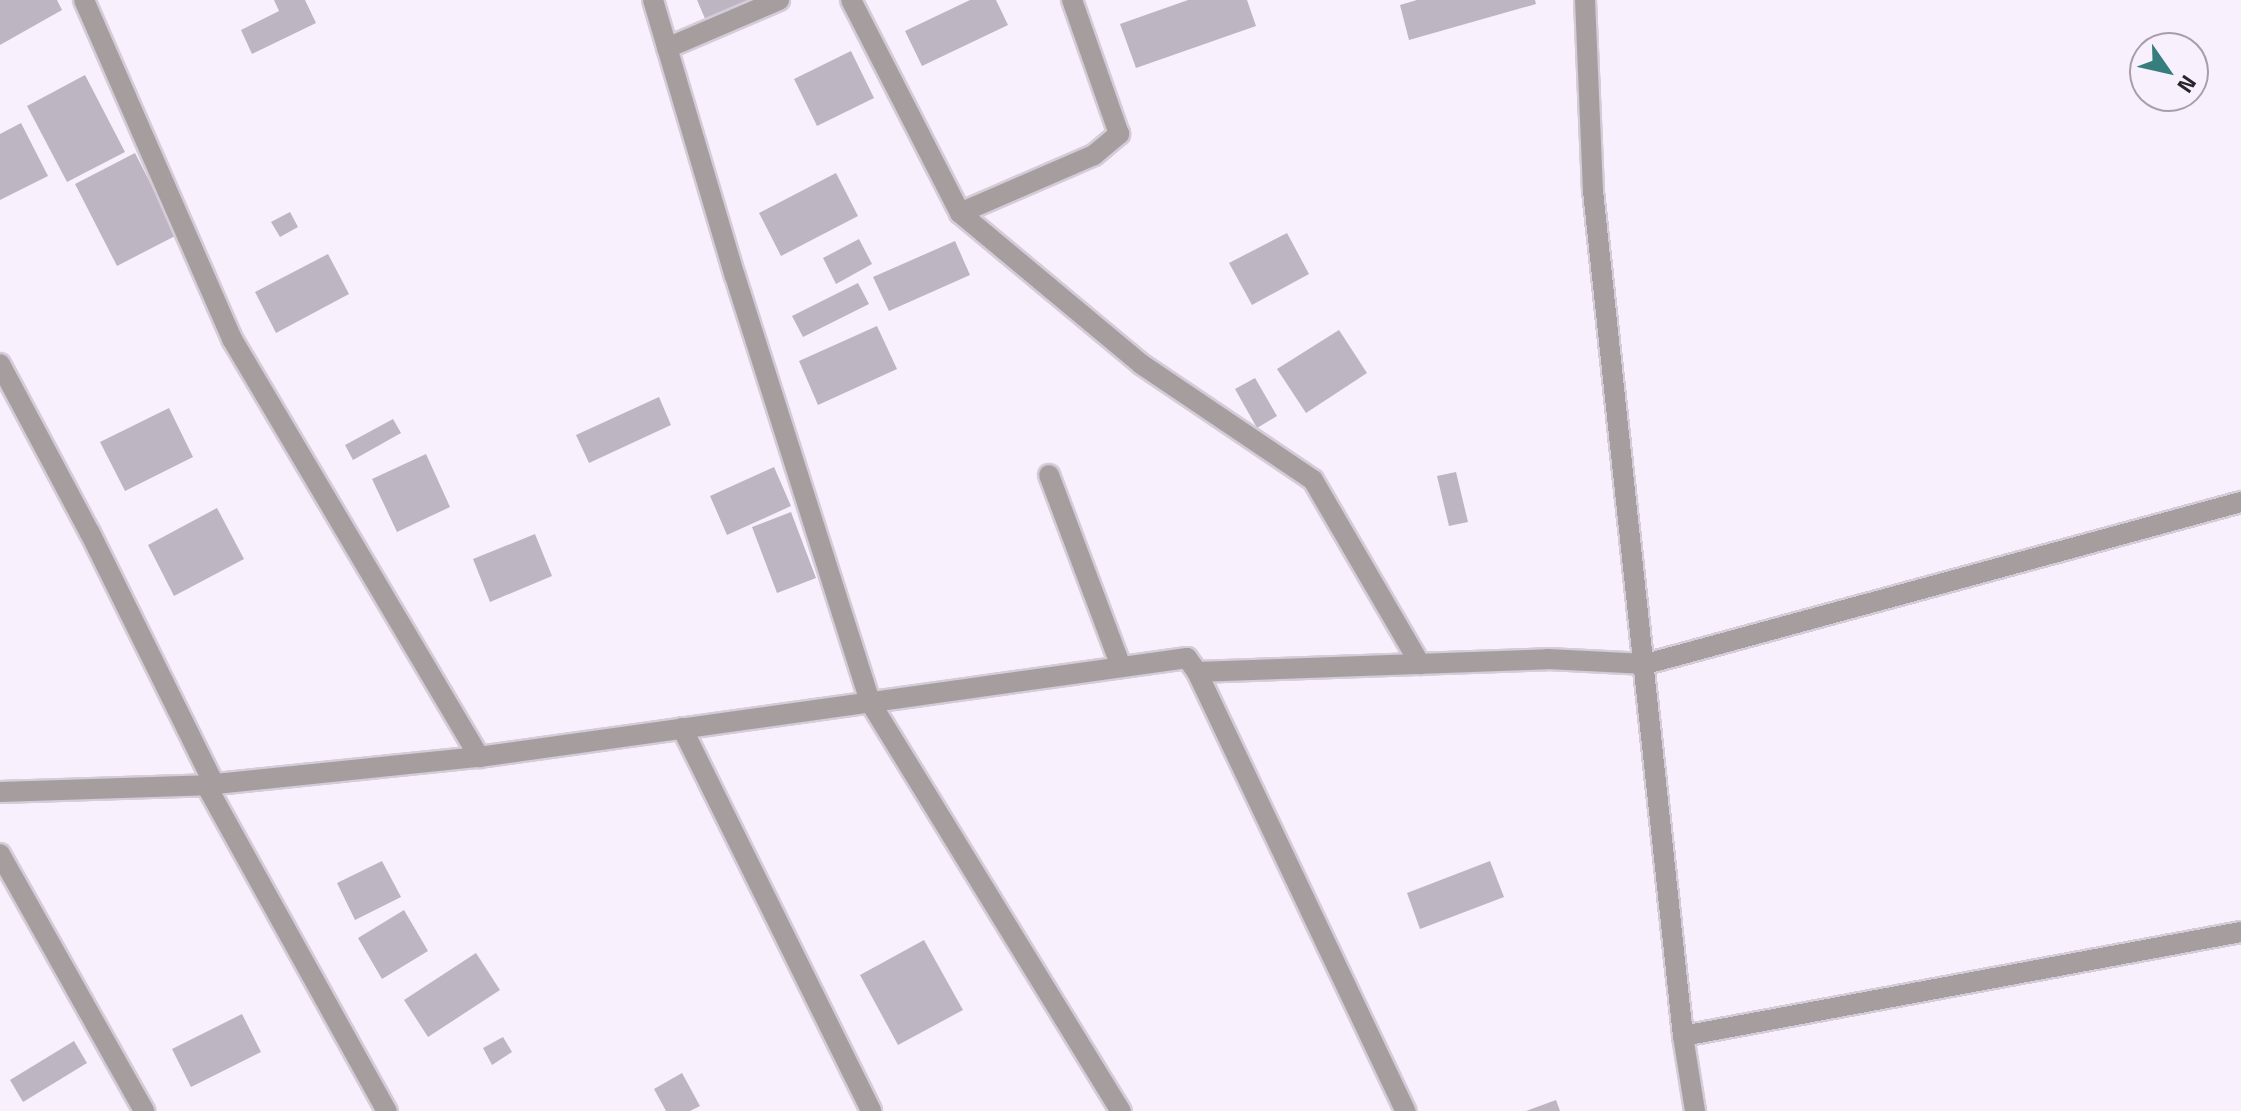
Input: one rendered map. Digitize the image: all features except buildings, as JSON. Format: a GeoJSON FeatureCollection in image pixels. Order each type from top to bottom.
{"type":"FeatureCollection","features":[{"type":"Feature","properties":{"kind":"street"},"geometry":{"type":"LineString","coordinates":[[84,0],[232,339],[479,757]]}},
{"type":"Feature","properties":{"kind":"street"},"geometry":{"type":"LineString","coordinates":[[653,0],[870,702],[1121,1111]]}},
{"type":"Feature","properties":{"kind":"street"},"geometry":{"type":"LineString","coordinates":[[667,48],[779,0]]}},
{"type":"Feature","properties":{"kind":"street"},"geometry":{"type":"LineString","coordinates":[[851,0],[960,213],[1141,364],[1313,480],[1420,664]]}},
{"type":"Feature","properties":{"kind":"street"},"geometry":{"type":"LineString","coordinates":[[960,213],[1094,155],[1119,134],[1072,0]]}},
{"type":"Feature","properties":{"kind":"street"},"geometry":{"type":"LineString","coordinates":[[1585,0],[1593,191],[1646,664],[1683,1036],[1695,1111]]}},
{"type":"Feature","properties":{"kind":"street"},"geometry":{"type":"LineString","coordinates":[[0,364],[90,533],[210,785],[387,1111]]}},
{"type":"Feature","properties":{"kind":"street"},"geometry":{"type":"LineString","coordinates":[[1049,475],[1121,667]]}},
{"type":"Feature","properties":{"kind":"street"},"geometry":{"type":"LineString","coordinates":[[1197,672],[1548,659],[1646,664],[2241,502]]}},
{"type":"Feature","properties":{"kind":"street"},"geometry":{"type":"LineString","coordinates":[[0,792],[210,785],[479,757],[1187,658],[1197,672],[1405,1111]]}},
{"type":"Feature","properties":{"kind":"street"},"geometry":{"type":"LineString","coordinates":[[682,728],[871,1111]]}},
{"type":"Feature","properties":{"kind":"street"},"geometry":{"type":"LineString","coordinates":[[0,854],[144,1111]]}},
{"type":"Feature","properties":{"kind":"street"},"geometry":{"type":"LineString","coordinates":[[1683,1036],[2241,932]]}}]}
